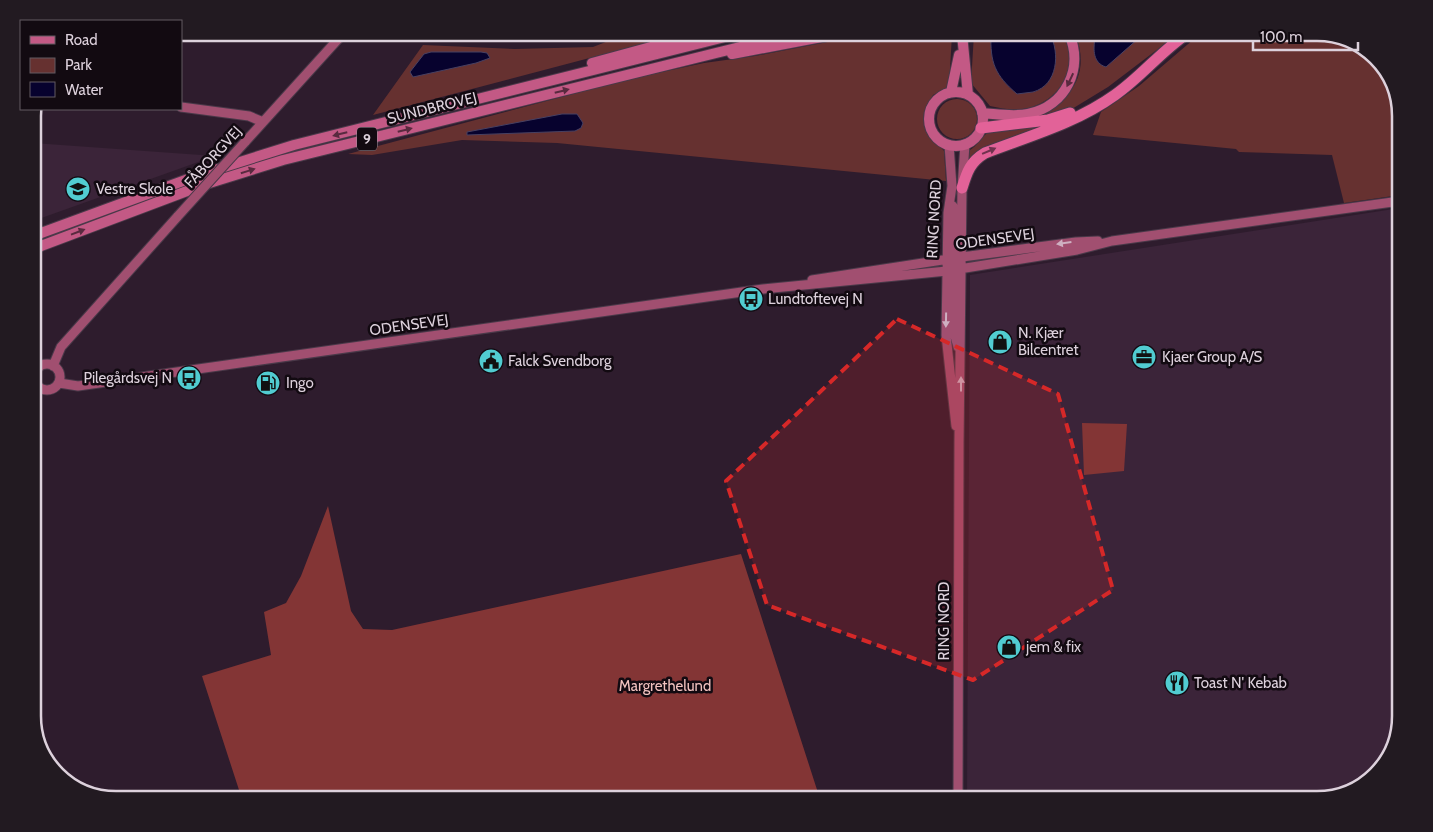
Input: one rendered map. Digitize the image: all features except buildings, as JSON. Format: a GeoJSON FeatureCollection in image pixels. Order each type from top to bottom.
{"type":"FeatureCollection","features":[{"type":"Feature","properties":{"kind":"highway"},"geometry":{"type":"LineString","coordinates":[[981,128],[993,125],[1034,122],[1065,115],[1103,97],[1178,41]]}},
{"type":"Feature","properties":{"kind":"highway"},"geometry":{"type":"LineString","coordinates":[[957,187],[969,166],[985,152],[1068,122],[1095,108],[1116,94],[1155,59]]}},
{"type":"Feature","properties":{"kind":"main road"},"geometry":{"type":"LineString","coordinates":[[472,100],[674,41]]}},
{"type":"Feature","properties":{"kind":"main road","name":"SUNDBROVEJ"},"geometry":{"type":"LineString","coordinates":[[41,233],[250,158],[472,100],[713,41]]}},
{"type":"Feature","properties":{"kind":"main road","name":"SUNDBROVEJ"},"geometry":{"type":"LineString","coordinates":[[41,246],[203,185],[283,160],[765,41]]}},
{"type":"Feature","properties":{"kind":"main road"},"geometry":{"type":"LineString","coordinates":[[708,55],[740,54],[803,41]]}},
{"type":"Feature","properties":{"kind":"main road"},"geometry":{"type":"LineString","coordinates":[[951,92],[961,41]]}},
{"type":"Feature","properties":{"kind":"main road"},"geometry":{"type":"LineString","coordinates":[[963,41],[968,95]]}},
{"type":"Feature","properties":{"kind":"main road"},"geometry":{"type":"LineString","coordinates":[[982,113],[1026,114],[1041,110],[1054,102],[1065,91],[1074,70],[1075,57],[1071,41]]}},
{"type":"Feature","properties":{"kind":"main road"},"geometry":{"type":"LineString","coordinates":[[951,92],[968,95],[979,105],[982,113],[981,128],[977,135],[965,144],[949,145],[935,136],[929,122],[929,114],[937,99],[951,92]]}},
{"type":"Feature","properties":{"kind":"street","name":"FÅBORGVEJ"},"geometry":{"type":"LineString","coordinates":[[53,366],[61,347],[337,41]]}},
{"type":"Feature","properties":{"kind":"street"},"geometry":{"type":"LineString","coordinates":[[182,107],[249,116],[264,122]]}},
{"type":"Feature","properties":{"kind":"street","name":"RING NORD"},"geometry":{"type":"LineString","coordinates":[[958,791],[961,360],[955,264],[948,213],[957,187],[965,144]]}},
{"type":"Feature","properties":{"kind":"street","name":"RING NORD"},"geometry":{"type":"LineString","coordinates":[[949,145],[957,187],[955,264],[947,359],[959,443]]}},
{"type":"Feature","properties":{"kind":"street","name":"ODENSEVEJ"},"geometry":{"type":"LineString","coordinates":[[59,383],[78,386],[763,290],[866,280],[1044,246],[1076,242],[1112,241],[1392,202]]}},
{"type":"Feature","properties":{"kind":"street","name":"ODENSEVEJ"},"geometry":{"type":"LineString","coordinates":[[763,290],[777,285],[1078,250],[1112,241]]}},
{"type":"Feature","properties":{"kind":"street"},"geometry":{"type":"LineString","coordinates":[[41,368],[44,365],[53,366],[60,375],[59,383],[50,390],[41,388]]}},
{"type":"Feature","properties":{"kind":"highlighted area"},"geometry":{"type":"Polygon","coordinates":[[[897,319],[1058,394],[1113,590],[973,680],[767,605],[726,481],[897,319]]]}},
{"type":"Feature","properties":{"kind":"shaded area","name":"Vestre Skole"},"geometry":{"type":"Polygon","coordinates":[[[41,144],[215,156],[41,218],[41,144]]]}},
{"type":"Feature","properties":{"kind":"shaded area"},"geometry":{"type":"Polygon","coordinates":[[[1392,209],[1392,716],[1386,744],[1370,769],[1345,785],[1317,791],[967,791],[970,275],[1392,209]]]}},
{"type":"Feature","properties":{"kind":"green space"},"geometry":{"type":"Polygon","coordinates":[[[608,41],[654,41],[373,115],[423,45],[515,49],[593,47],[608,41]]]}},
{"type":"Feature","properties":{"kind":"green space"},"geometry":{"type":"Polygon","coordinates":[[[832,41],[952,41],[949,87],[933,95],[924,115],[926,129],[944,151],[946,181],[557,143],[462,140],[372,155],[348,154],[629,79],[704,63],[755,56],[832,41]]]}},
{"type":"Feature","properties":{"kind":"green space"},"geometry":{"type":"Polygon","coordinates":[[[974,41],[1066,41],[1070,56],[1068,73],[1059,89],[1037,105],[1019,109],[990,106],[971,83],[974,41]]]}},
{"type":"Feature","properties":{"kind":"green space"},"geometry":{"type":"Polygon","coordinates":[[[1077,41],[1168,41],[1108,87],[1067,112],[1040,118],[1061,102],[1076,83],[1081,60],[1077,41]]]}},
{"type":"Feature","properties":{"kind":"green space"},"geometry":{"type":"Polygon","coordinates":[[[1192,41],[1317,41],[1345,47],[1370,63],[1388,92],[1392,111],[1392,196],[1344,203],[1332,155],[1239,152],[1236,149],[1093,135],[1101,112],[1139,86],[1192,41]]]}},
{"type":"Feature","properties":{"kind":"green space"},"geometry":{"type":"Polygon","coordinates":[[[961,99],[968,102],[974,108],[977,119],[976,127],[968,136],[961,139],[953,139],[946,136],[938,127],[937,115],[940,108],[949,100],[961,99]]]}},
{"type":"Feature","properties":{"kind":"green space"},"geometry":{"type":"Polygon","coordinates":[[[1045,125],[968,163],[970,150],[991,131],[1005,127],[1045,125]]]}},
{"type":"Feature","properties":{"kind":"green space"},"geometry":{"type":"Polygon","coordinates":[[[1082,423],[1127,424],[1124,471],[1084,475],[1082,423]]]}},
{"type":"Feature","properties":{"kind":"green space","name":"Margrethelund"},"geometry":{"type":"Polygon","coordinates":[[[328,506],[351,611],[363,629],[392,630],[741,554],[817,791],[239,791],[202,676],[271,655],[264,612],[286,603],[301,576],[328,506]]]}},
{"type":"Feature","properties":{"kind":"water"},"geometry":{"type":"Polygon","coordinates":[[[991,41],[1053,41],[1056,59],[1055,68],[1048,83],[1041,88],[1033,92],[1017,94],[1004,81],[995,68],[991,41]]]}},
{"type":"Feature","properties":{"kind":"water"},"geometry":{"type":"Polygon","coordinates":[[[1095,41],[1136,41],[1106,67],[1096,59],[1095,41]]]}},
{"type":"Feature","properties":{"kind":"water"},"geometry":{"type":"Polygon","coordinates":[[[431,52],[481,52],[487,53],[490,58],[476,63],[413,77],[410,72],[424,54],[431,52]]]}},
{"type":"Feature","properties":{"kind":"water"},"geometry":{"type":"Polygon","coordinates":[[[562,114],[577,114],[583,123],[581,128],[575,131],[467,135],[467,132],[562,114]]]}},
{"type":"Feature","properties":{"kind":"place","name":"Vestre Skole"},"geometry":{"type":"Point","coordinates":[78,189]}},
{"type":"Feature","properties":{"kind":"place","name":"Lundtoftevej N"},"geometry":{"type":"Point","coordinates":[751,299]}},
{"type":"Feature","properties":{"kind":"place","name":"N. Kjær Bilcentret"},"geometry":{"type":"Point","coordinates":[1000,342]}},
{"type":"Feature","properties":{"kind":"place","name":"Kjaer Group A/S"},"geometry":{"type":"Point","coordinates":[1144,357]}},
{"type":"Feature","properties":{"kind":"place","name":"Falck Svendborg"},"geometry":{"type":"Point","coordinates":[491,361]}},
{"type":"Feature","properties":{"kind":"place","name":"Pilegårdsvej N"},"geometry":{"type":"Point","coordinates":[189,378]}},
{"type":"Feature","properties":{"kind":"place","name":"Ingo"},"geometry":{"type":"Point","coordinates":[268,383]}},
{"type":"Feature","properties":{"kind":"place","name":"jem & fix"},"geometry":{"type":"Point","coordinates":[1009,647]}},
{"type":"Feature","properties":{"kind":"place","name":"Toast N' Kebab"},"geometry":{"type":"Point","coordinates":[1177,683]}}]}
